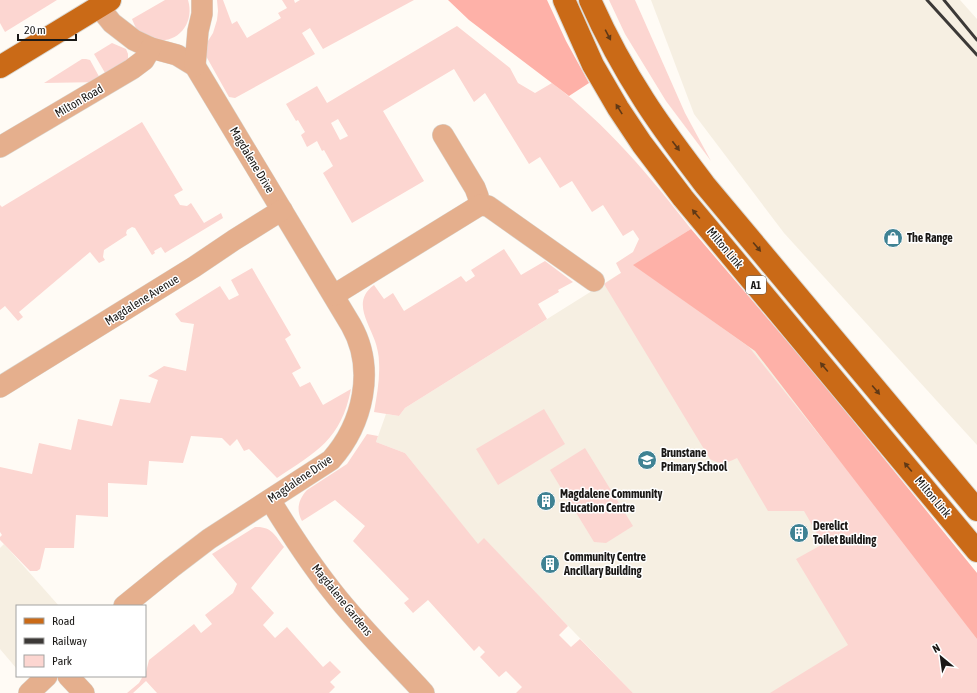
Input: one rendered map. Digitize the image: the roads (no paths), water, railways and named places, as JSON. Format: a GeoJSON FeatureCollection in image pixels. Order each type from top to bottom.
{"type":"FeatureCollection","features":[{"type":"Feature","properties":{"kind":"main road","name":"Milton Link"},"geometry":{"type":"LineString","coordinates":[[564,0],[594,65],[618,108],[642,144],[683,198],[977,551]]}},
{"type":"Feature","properties":{"kind":"main road","name":"Milton Link"},"geometry":{"type":"LineString","coordinates":[[590,0],[644,100],[705,185],[977,510]]}},
{"type":"Feature","properties":{"kind":"main road"},"geometry":{"type":"LineString","coordinates":[[0,67],[104,3]]}},
{"type":"Feature","properties":{"kind":"street"},"geometry":{"type":"LineString","coordinates":[[195,66],[198,31],[202,14],[202,0]]}},
{"type":"Feature","properties":{"kind":"street","name":"Magdalene Drive"},"geometry":{"type":"LineString","coordinates":[[104,3],[112,23],[125,34],[138,42],[176,55],[195,66],[334,295],[356,334],[361,347],[364,381],[361,406],[351,432],[342,447],[331,460],[191,553],[125,605]]}},
{"type":"Feature","properties":{"kind":"street"},"geometry":{"type":"LineString","coordinates":[[159,49],[187,42],[198,31]]}},
{"type":"Feature","properties":{"kind":"street","name":"Milton Road"},"geometry":{"type":"LineString","coordinates":[[0,147],[132,69],[159,49]]}},
{"type":"Feature","properties":{"kind":"street"},"geometry":{"type":"LineString","coordinates":[[443,135],[475,188],[480,205]]}},
{"type":"Feature","properties":{"kind":"street"},"geometry":{"type":"LineString","coordinates":[[334,295],[480,205],[488,206],[594,281]]}},
{"type":"Feature","properties":{"kind":"street","name":"Magdalene Avenue"},"geometry":{"type":"LineString","coordinates":[[0,387],[194,267],[282,210]]}},
{"type":"Feature","properties":{"kind":"street","name":"Magdalene Gardens"},"geometry":{"type":"LineString","coordinates":[[270,500],[293,537],[331,590],[358,622],[424,693]]}},
{"type":"Feature","properties":{"kind":"street"},"geometry":{"type":"LineString","coordinates":[[29,693],[47,677]]}},
{"type":"Feature","properties":{"kind":"street"},"geometry":{"type":"LineString","coordinates":[[69,677],[84,693]]}},
{"type":"Feature","properties":{"kind":"railway"},"geometry":{"type":"LineString","coordinates":[[927,0],[977,55]]}},
{"type":"Feature","properties":{"kind":"railway"},"geometry":{"type":"LineString","coordinates":[[944,0],[977,40]]}},
{"type":"Feature","properties":{"kind":"place","name":"The Range"},"geometry":{"type":"Point","coordinates":[893,238]}},
{"type":"Feature","properties":{"kind":"place","name":"Brunstane Primary School"},"geometry":{"type":"Point","coordinates":[647,460]}},
{"type":"Feature","properties":{"kind":"place","name":"Magdalene Community Education Centre"},"geometry":{"type":"Point","coordinates":[546,501]}},
{"type":"Feature","properties":{"kind":"place","name":"Derelict Toilet Building"},"geometry":{"type":"Point","coordinates":[799,533]}},
{"type":"Feature","properties":{"kind":"place","name":"Community Centre Ancillary Building"},"geometry":{"type":"Point","coordinates":[550,564]}}]}
